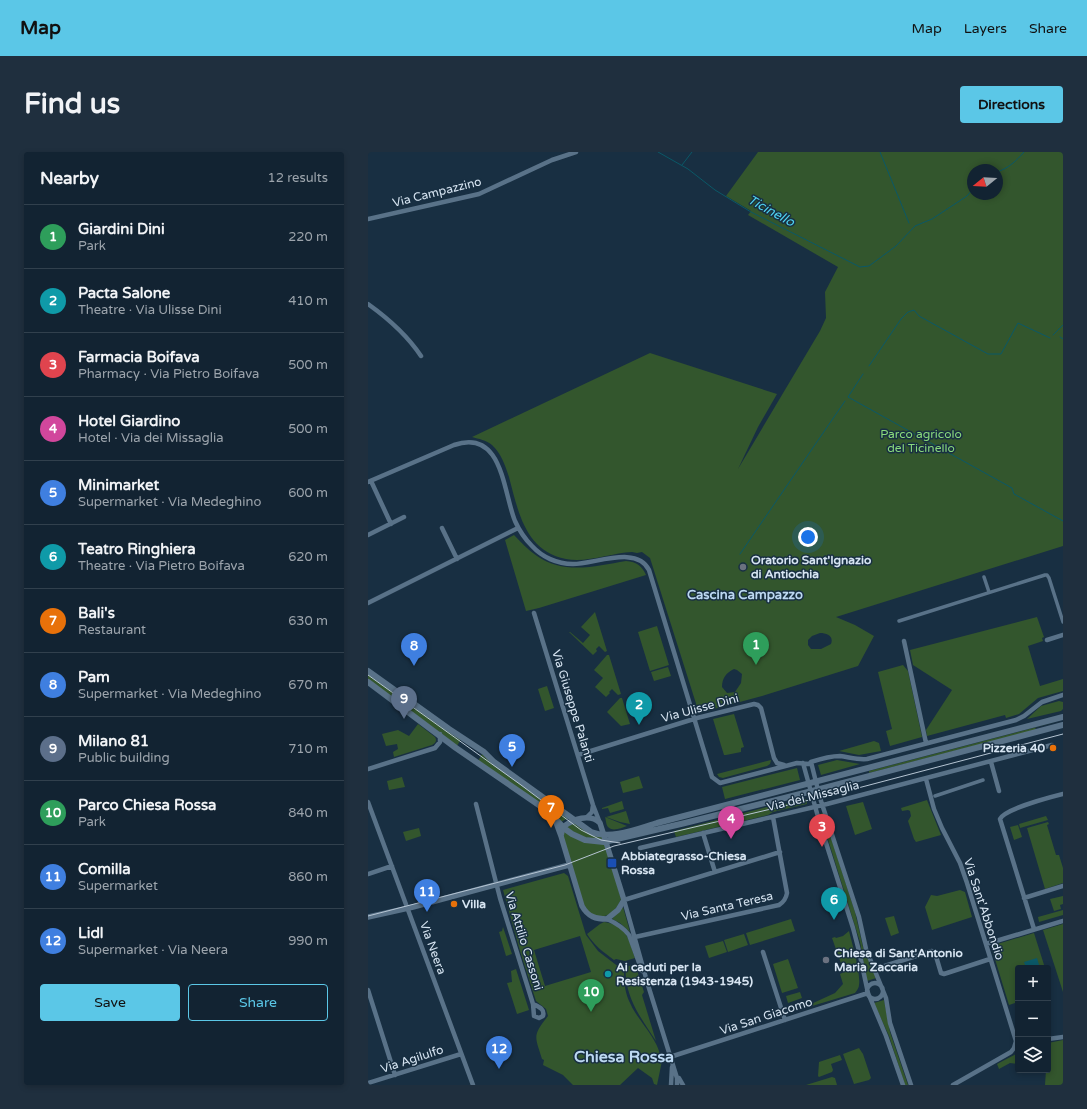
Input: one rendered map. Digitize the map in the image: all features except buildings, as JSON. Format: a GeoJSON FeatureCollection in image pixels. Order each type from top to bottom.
{"type":"FeatureCollection","features":[{"type":"Feature","properties":{"kind":"main road"},"geometry":{"type":"LineString","coordinates":[[368,671],[484,752],[494,762],[591,832],[606,839]]}},
{"type":"Feature","properties":{"kind":"main road"},"geometry":{"type":"LineString","coordinates":[[368,682],[553,816],[572,834],[590,841],[606,839]]}},
{"type":"Feature","properties":{"kind":"main road","name":"Via dei Missaglia"},"geometry":{"type":"LineString","coordinates":[[606,839],[620,833],[1063,717]]}},
{"type":"Feature","properties":{"kind":"main road","name":"Via dei Missaglia"},"geometry":{"type":"LineString","coordinates":[[606,839],[810,792],[1063,725]]}},
{"type":"Feature","properties":{"kind":"street","name":"Via Campazzino"},"geometry":{"type":"LineString","coordinates":[[368,219],[479,194],[552,160],[576,152]]}},
{"type":"Feature","properties":{"kind":"street"},"geometry":{"type":"LineString","coordinates":[[368,304],[388,318],[412,343],[421,356]]}},
{"type":"Feature","properties":{"kind":"street"},"geometry":{"type":"LineString","coordinates":[[391,524],[369,482],[459,443],[469,442],[480,445],[488,450],[497,462],[514,520],[528,542],[537,551],[555,561],[566,563],[579,563],[626,556],[643,562],[650,572],[712,777],[720,783],[787,766],[803,763],[809,764],[811,762],[836,756],[860,760],[867,759],[1016,720],[1024,716],[1039,703],[1063,695]]}},
{"type":"Feature","properties":{"kind":"street"},"geometry":{"type":"LineString","coordinates":[[368,535],[404,517]]}},
{"type":"Feature","properties":{"kind":"street"},"geometry":{"type":"LineString","coordinates":[[442,528],[457,559]]}},
{"type":"Feature","properties":{"kind":"street"},"geometry":{"type":"LineString","coordinates":[[368,603],[518,528]]}},
{"type":"Feature","properties":{"kind":"street"},"geometry":{"type":"LineString","coordinates":[[899,621],[1047,575],[1063,622]]}},
{"type":"Feature","properties":{"kind":"street"},"geometry":{"type":"LineString","coordinates":[[984,577],[989,592]]}},
{"type":"Feature","properties":{"kind":"street","name":"Via Giuseppe Palanti"},"geometry":{"type":"LineString","coordinates":[[534,613],[600,823]]}},
{"type":"Feature","properties":{"kind":"street"},"geometry":{"type":"LineString","coordinates":[[1048,640],[1063,635]]}},
{"type":"Feature","properties":{"kind":"street"},"geometry":{"type":"LineString","coordinates":[[904,641],[926,743]]}},
{"type":"Feature","properties":{"kind":"street","name":"Via Ulisse Dini"},"geometry":{"type":"LineString","coordinates":[[578,754],[694,719],[757,704],[761,710],[774,758]]}},
{"type":"Feature","properties":{"kind":"street"},"geometry":{"type":"LineString","coordinates":[[368,769],[429,751],[435,748],[440,742],[440,734]]}},
{"type":"Feature","properties":{"kind":"street","name":"Via dei Missaglia"},"geometry":{"type":"LineString","coordinates":[[640,848],[823,805],[1052,745]]}},
{"type":"Feature","properties":{"kind":"street"},"geometry":{"type":"LineString","coordinates":[[765,772],[773,766],[774,758]]}},
{"type":"Feature","properties":{"kind":"street"},"geometry":{"type":"LineString","coordinates":[[774,758],[779,764],[787,766]]}},
{"type":"Feature","properties":{"kind":"street","name":"Via dei Missaglia"},"geometry":{"type":"LineString","coordinates":[[811,762],[818,790]]}},
{"type":"Feature","properties":{"kind":"street"},"geometry":{"type":"LineString","coordinates":[[991,762],[999,791]]}},
{"type":"Feature","properties":{"kind":"street","name":"Via dei Missaglia"},"geometry":{"type":"LineString","coordinates":[[803,763],[810,792]]}},
{"type":"Feature","properties":{"kind":"street","name":"Via Sant'Abbondio"},"geometry":{"type":"LineString","coordinates":[[926,779],[934,809],[960,863],[1015,1039]]}},
{"type":"Feature","properties":{"kind":"street"},"geometry":{"type":"LineString","coordinates":[[935,796],[983,780]]}},
{"type":"Feature","properties":{"kind":"street"},"geometry":{"type":"LineString","coordinates":[[818,790],[854,902],[866,949],[883,988],[890,1024],[911,1085]]}},
{"type":"Feature","properties":{"kind":"street"},"geometry":{"type":"LineString","coordinates":[[810,792],[853,928],[868,993],[886,1036],[902,1085]]}},
{"type":"Feature","properties":{"kind":"street"},"geometry":{"type":"LineString","coordinates":[[1034,929],[1000,819],[1002,816],[1016,809],[1063,794]]}},
{"type":"Feature","properties":{"kind":"street","name":"Via Neera"},"geometry":{"type":"LineString","coordinates":[[368,802],[471,1083]]}},
{"type":"Feature","properties":{"kind":"street","name":"Via Attilio Cassoni"},"geometry":{"type":"LineString","coordinates":[[476,804],[497,884],[533,1004]]}},
{"type":"Feature","properties":{"kind":"street"},"geometry":{"type":"LineString","coordinates":[[587,817],[592,812],[593,804]]}},
{"type":"Feature","properties":{"kind":"street"},"geometry":{"type":"LineString","coordinates":[[553,816],[561,836],[584,909],[594,918],[607,919],[615,922],[633,938]]}},
{"type":"Feature","properties":{"kind":"street"},"geometry":{"type":"LineString","coordinates":[[561,836],[563,827],[576,820],[587,817],[595,818],[600,823],[624,900],[633,938],[672,1063],[677,1085]]}},
{"type":"Feature","properties":{"kind":"street","name":"Via Santa Teresa"},"geometry":{"type":"LineString","coordinates":[[633,938],[780,905],[785,900],[787,893],[773,817]]}},
{"type":"Feature","properties":{"kind":"street"},"geometry":{"type":"LineString","coordinates":[[703,833],[715,872]]}},
{"type":"Feature","properties":{"kind":"street"},"geometry":{"type":"LineString","coordinates":[[607,919],[618,910],[624,900],[780,852]]}},
{"type":"Feature","properties":{"kind":"street"},"geometry":{"type":"LineString","coordinates":[[368,917],[408,908],[569,865]]}},
{"type":"Feature","properties":{"kind":"street"},"geometry":{"type":"LineString","coordinates":[[368,874],[392,866]]}},
{"type":"Feature","properties":{"kind":"street"},"geometry":{"type":"LineString","coordinates":[[1024,898],[1063,886]]}},
{"type":"Feature","properties":{"kind":"street"},"geometry":{"type":"LineString","coordinates":[[986,944],[1063,921]]}},
{"type":"Feature","properties":{"kind":"street"},"geometry":{"type":"LineString","coordinates":[[875,969],[932,951],[935,953],[941,973],[945,974],[990,959]]}},
{"type":"Feature","properties":{"kind":"street"},"geometry":{"type":"LineString","coordinates":[[763,952],[785,1020]]}},
{"type":"Feature","properties":{"kind":"street"},"geometry":{"type":"LineString","coordinates":[[872,983],[880,984],[883,988],[882,994],[877,998],[872,998],[868,993],[868,988],[872,983]]}},
{"type":"Feature","properties":{"kind":"street"},"geometry":{"type":"LineString","coordinates":[[368,990],[395,1075]]}},
{"type":"Feature","properties":{"kind":"street","name":"Via San Giacomo"},"geometry":{"type":"LineString","coordinates":[[670,1057],[868,993]]}},
{"type":"Feature","properties":{"kind":"street"},"geometry":{"type":"LineString","coordinates":[[1051,1039],[1063,1037]]}},
{"type":"Feature","properties":{"kind":"street","name":"Via Sant'Abbondio"},"geometry":{"type":"LineString","coordinates":[[952,1085],[1015,1049]]}},
{"type":"Feature","properties":{"kind":"street","name":"Via Agilulfo"},"geometry":{"type":"LineString","coordinates":[[368,1083],[461,1054]]}},
{"type":"Feature","properties":{"kind":"street"},"geometry":{"type":"LineString","coordinates":[[671,1083],[672,1063]]}},
{"type":"Feature","properties":{"kind":"street"},"geometry":{"type":"LineString","coordinates":[[671,1083],[676,1078]]}},
{"type":"Feature","properties":{"kind":"street"},"geometry":{"type":"LineString","coordinates":[[676,1078],[680,1078],[683,1085]]}},
{"type":"Feature","properties":{"kind":"green space","name":"Parco agricolo del Ticinello"},"geometry":{"type":"Polygon","coordinates":[[[758,152],[1063,152],[1063,546],[836,617],[855,625],[874,636],[858,666],[762,696],[699,713],[650,558],[642,552],[632,552],[591,559],[574,560],[552,555],[541,548],[532,539],[520,516],[509,477],[500,455],[490,443],[472,437],[650,353],[777,394],[758,427],[738,469],[820,331],[826,318],[825,292],[838,267],[748,215],[751,211],[726,196],[758,152]],[[820,633],[812,636],[808,640],[808,645],[811,649],[821,649],[831,644],[831,637],[827,634],[820,633]],[[734,669],[725,676],[722,684],[722,687],[727,693],[735,692],[741,683],[742,674],[734,669]]]}},
{"type":"Feature","properties":{"kind":"green space"},"geometry":{"type":"Polygon","coordinates":[[[514,535],[537,556],[558,566],[580,568],[626,561],[639,565],[646,575],[526,611],[505,540],[514,535]]]}},
{"type":"Feature","properties":{"kind":"green space"},"geometry":{"type":"Polygon","coordinates":[[[595,612],[607,651],[605,652],[599,646],[593,655],[569,632],[583,643],[590,635],[581,627],[595,612]]]}},
{"type":"Feature","properties":{"kind":"green space"},"geometry":{"type":"Polygon","coordinates":[[[1037,617],[1044,637],[1042,638],[1043,641],[1028,646],[1040,686],[1063,679],[1063,691],[1038,698],[1019,714],[1006,718],[1005,715],[927,736],[926,730],[952,690],[913,665],[910,650],[1037,617]]]}},
{"type":"Feature","properties":{"kind":"green space"},"geometry":{"type":"Polygon","coordinates":[[[657,626],[669,665],[650,671],[638,632],[657,626]]]}},
{"type":"Feature","properties":{"kind":"green space"},"geometry":{"type":"Polygon","coordinates":[[[607,655],[609,655],[621,694],[618,695],[612,689],[606,697],[595,687],[603,678],[594,670],[607,655]]]}},
{"type":"Feature","properties":{"kind":"green space"},"geometry":{"type":"Polygon","coordinates":[[[903,665],[908,671],[922,737],[890,746],[886,731],[892,729],[878,672],[903,665]]]}},
{"type":"Feature","properties":{"kind":"green space"},"geometry":{"type":"Polygon","coordinates":[[[668,667],[671,676],[654,681],[651,672],[668,667]]]}},
{"type":"Feature","properties":{"kind":"green space"},"geometry":{"type":"Polygon","coordinates":[[[368,674],[461,739],[457,746],[368,681],[368,674]]]}},
{"type":"Feature","properties":{"kind":"green space"},"geometry":{"type":"Polygon","coordinates":[[[547,686],[554,708],[545,711],[538,689],[547,686]]]}},
{"type":"Feature","properties":{"kind":"green space"},"geometry":{"type":"Polygon","coordinates":[[[620,698],[622,698],[630,724],[621,726],[607,712],[620,698]]]}},
{"type":"Feature","properties":{"kind":"green space"},"geometry":{"type":"Polygon","coordinates":[[[1059,701],[1063,702],[1063,709],[1061,711],[1027,719],[1041,706],[1059,701]]]}},
{"type":"Feature","properties":{"kind":"green space"},"geometry":{"type":"Polygon","coordinates":[[[734,714],[744,747],[741,748],[741,752],[724,755],[713,719],[734,714]]]}},
{"type":"Feature","properties":{"kind":"green space"},"geometry":{"type":"Polygon","coordinates":[[[418,724],[435,737],[435,742],[432,745],[394,757],[393,752],[398,749],[397,744],[386,746],[382,734],[398,730],[409,736],[418,724]]]}},
{"type":"Feature","properties":{"kind":"green space"},"geometry":{"type":"Polygon","coordinates":[[[1036,727],[1035,730],[869,773],[869,771],[1036,727]]]}},
{"type":"Feature","properties":{"kind":"green space"},"geometry":{"type":"Polygon","coordinates":[[[874,741],[879,743],[881,751],[859,755],[839,751],[874,741]]]}},
{"type":"Feature","properties":{"kind":"green space"},"geometry":{"type":"Polygon","coordinates":[[[482,754],[568,818],[561,822],[478,761],[482,754]]]}},
{"type":"Feature","properties":{"kind":"green space"},"geometry":{"type":"Polygon","coordinates":[[[771,760],[770,764],[767,766],[723,778],[719,777],[717,774],[771,760]]]}},
{"type":"Feature","properties":{"kind":"green space"},"geometry":{"type":"Polygon","coordinates":[[[837,760],[860,764],[821,775],[818,765],[837,760]]]}},
{"type":"Feature","properties":{"kind":"green space"},"geometry":{"type":"Polygon","coordinates":[[[797,768],[800,780],[725,799],[722,787],[797,768]]]}},
{"type":"Feature","properties":{"kind":"green space"},"geometry":{"type":"Polygon","coordinates":[[[639,776],[643,788],[623,793],[620,782],[639,776]]]}},
{"type":"Feature","properties":{"kind":"green space"},"geometry":{"type":"Polygon","coordinates":[[[402,777],[405,787],[389,790],[387,781],[402,777]]]}},
{"type":"Feature","properties":{"kind":"green space"},"geometry":{"type":"Polygon","coordinates":[[[806,799],[807,804],[773,812],[768,815],[676,837],[674,831],[778,804],[785,804],[806,799]]]}},
{"type":"Feature","properties":{"kind":"green space"},"geometry":{"type":"Polygon","coordinates":[[[927,800],[941,835],[916,842],[908,821],[911,816],[910,811],[902,811],[901,808],[927,800]]]}},
{"type":"Feature","properties":{"kind":"green space"},"geometry":{"type":"Polygon","coordinates":[[[622,801],[624,809],[610,813],[608,808],[602,809],[602,808],[622,801]]]}},
{"type":"Feature","properties":{"kind":"green space"},"geometry":{"type":"Polygon","coordinates":[[[863,802],[872,829],[855,835],[846,806],[863,802]]]}},
{"type":"Feature","properties":{"kind":"green space"},"geometry":{"type":"Polygon","coordinates":[[[626,811],[630,824],[606,817],[626,811]]]}},
{"type":"Feature","properties":{"kind":"green space"},"geometry":{"type":"Polygon","coordinates":[[[823,813],[855,912],[863,947],[876,978],[867,981],[860,942],[820,814],[823,813]]]}},
{"type":"Feature","properties":{"kind":"green space"},"geometry":{"type":"Polygon","coordinates":[[[1046,816],[1048,820],[1020,828],[1019,824],[1046,816]]]}},
{"type":"Feature","properties":{"kind":"green space"},"geometry":{"type":"Polygon","coordinates":[[[605,817],[627,826],[612,829],[608,827],[605,817]]]}},
{"type":"Feature","properties":{"kind":"green space"},"geometry":{"type":"Polygon","coordinates":[[[1048,822],[1049,824],[1047,825],[1056,855],[1059,855],[1063,868],[1063,883],[1045,889],[1027,828],[1048,822]]]}},
{"type":"Feature","properties":{"kind":"green space"},"geometry":{"type":"Polygon","coordinates":[[[575,823],[604,839],[593,839],[576,834],[568,828],[568,826],[575,823]]]}},
{"type":"Feature","properties":{"kind":"green space"},"geometry":{"type":"Polygon","coordinates":[[[1018,825],[1022,837],[1014,840],[1010,827],[1018,825]]]}},
{"type":"Feature","properties":{"kind":"green space"},"geometry":{"type":"Polygon","coordinates":[[[419,828],[421,836],[406,841],[403,832],[419,828]]]}},
{"type":"Feature","properties":{"kind":"green space"},"geometry":{"type":"Polygon","coordinates":[[[564,831],[606,845],[621,899],[616,908],[609,914],[600,917],[595,916],[583,906],[564,841],[564,831]]]}},
{"type":"Feature","properties":{"kind":"green space"},"geometry":{"type":"Polygon","coordinates":[[[564,873],[568,876],[586,935],[598,951],[624,971],[627,997],[634,1011],[658,1047],[660,1060],[662,1061],[657,1085],[654,1084],[652,1078],[638,1068],[620,1085],[573,1085],[563,1075],[543,1065],[544,1060],[542,1059],[536,1036],[539,1028],[548,1016],[546,1009],[536,1001],[503,890],[564,873]],[[580,936],[534,950],[545,986],[591,972],[580,936]]]}},
{"type":"Feature","properties":{"kind":"green space"},"geometry":{"type":"Polygon","coordinates":[[[960,890],[965,892],[972,917],[932,930],[925,907],[931,895],[937,896],[960,890]]]}},
{"type":"Feature","properties":{"kind":"green space"},"geometry":{"type":"Polygon","coordinates":[[[1063,896],[1063,904],[1060,905],[1061,909],[1054,911],[1050,899],[1063,896]]]}},
{"type":"Feature","properties":{"kind":"green space"},"geometry":{"type":"Polygon","coordinates":[[[623,907],[630,932],[620,923],[612,919],[623,907]]]}},
{"type":"Feature","properties":{"kind":"green space"},"geometry":{"type":"Polygon","coordinates":[[[1063,910],[1063,915],[1039,922],[1038,917],[1063,910]]]}},
{"type":"Feature","properties":{"kind":"green space"},"geometry":{"type":"Polygon","coordinates":[[[894,916],[899,933],[891,936],[885,918],[894,916]]]}},
{"type":"Feature","properties":{"kind":"green space"},"geometry":{"type":"Polygon","coordinates":[[[791,919],[795,931],[750,945],[746,933],[791,919]]]}},
{"type":"Feature","properties":{"kind":"green space"},"geometry":{"type":"Polygon","coordinates":[[[604,922],[618,926],[626,934],[635,958],[625,961],[614,960],[593,942],[587,934],[604,922]]]}},
{"type":"Feature","properties":{"kind":"green space"},"geometry":{"type":"Polygon","coordinates":[[[1063,924],[1063,992],[1043,930],[1063,924]]]}},
{"type":"Feature","properties":{"kind":"green space"},"geometry":{"type":"Polygon","coordinates":[[[503,927],[512,954],[506,956],[499,932],[502,931],[503,927]]]}},
{"type":"Feature","properties":{"kind":"green space"},"geometry":{"type":"Polygon","coordinates":[[[849,931],[859,974],[859,986],[855,993],[812,1006],[811,1004],[835,993],[843,984],[840,974],[844,972],[832,938],[843,936],[849,931]]]}},
{"type":"Feature","properties":{"kind":"green space"},"geometry":{"type":"Polygon","coordinates":[[[1034,933],[1044,965],[1015,965],[1015,1003],[1009,1005],[991,946],[1034,933]]]}},
{"type":"Feature","properties":{"kind":"green space"},"geometry":{"type":"Polygon","coordinates":[[[744,934],[748,945],[728,952],[724,940],[744,934]]]}},
{"type":"Feature","properties":{"kind":"green space"},"geometry":{"type":"Polygon","coordinates":[[[723,941],[727,952],[709,958],[705,946],[723,941]]]}},
{"type":"Feature","properties":{"kind":"green space"},"geometry":{"type":"Polygon","coordinates":[[[788,959],[798,988],[782,993],[773,964],[788,959]]]}},
{"type":"Feature","properties":{"kind":"green space"},"geometry":{"type":"Polygon","coordinates":[[[635,964],[644,992],[642,995],[656,1041],[637,1012],[630,996],[626,979],[626,967],[635,964]]]}},
{"type":"Feature","properties":{"kind":"green space"},"geometry":{"type":"Polygon","coordinates":[[[516,969],[529,1010],[517,1014],[507,983],[512,982],[511,971],[516,969]]]}},
{"type":"Feature","properties":{"kind":"green space"},"geometry":{"type":"Polygon","coordinates":[[[800,992],[802,998],[788,1003],[786,996],[800,992]]]}},
{"type":"Feature","properties":{"kind":"green space"},"geometry":{"type":"Polygon","coordinates":[[[884,1000],[890,1032],[908,1085],[905,1085],[889,1036],[874,1003],[884,1000]]]}},
{"type":"Feature","properties":{"kind":"green space"},"geometry":{"type":"Polygon","coordinates":[[[1063,1040],[1063,1085],[1045,1085],[1046,1073],[1051,1073],[1051,1042],[1063,1040]]]}},
{"type":"Feature","properties":{"kind":"green space"},"geometry":{"type":"Polygon","coordinates":[[[859,1048],[863,1054],[871,1078],[869,1080],[854,1084],[843,1054],[859,1048]]]}},
{"type":"Feature","properties":{"kind":"green space"},"geometry":{"type":"Polygon","coordinates":[[[840,1055],[842,1060],[831,1064],[833,1070],[832,1072],[819,1077],[818,1076],[819,1062],[840,1055]]]}},
{"type":"Feature","properties":{"kind":"green space"},"geometry":{"type":"Polygon","coordinates":[[[1015,1055],[1015,1064],[1010,1063],[999,1069],[997,1064],[1015,1055]]]}},
{"type":"Feature","properties":{"kind":"green space"},"geometry":{"type":"Polygon","coordinates":[[[832,1077],[835,1078],[837,1085],[806,1085],[832,1077]]]}},
{"type":"Feature","properties":{"kind":"shaded area"},"geometry":{"type":"Polygon","coordinates":[[[1037,958],[1039,965],[1025,965],[1024,962],[1037,958]]]}},
{"type":"Feature","properties":{"kind":"waterway","name":"Ticinello"},"geometry":{"type":"LineString","coordinates":[[658,152],[688,169],[715,190],[751,212],[860,267],[869,266],[896,246],[915,226],[932,219],[967,196]]}},
{"type":"Feature","properties":{"kind":"waterway"},"geometry":{"type":"LineString","coordinates":[[682,165],[692,152]]}},
{"type":"Feature","properties":{"kind":"waterway"},"geometry":{"type":"LineString","coordinates":[[880,152],[909,223]]}},
{"type":"Feature","properties":{"kind":"waterway"},"geometry":{"type":"LineString","coordinates":[[1003,169],[1012,164],[1024,152]]}},
{"type":"Feature","properties":{"kind":"waterway"},"geometry":{"type":"LineString","coordinates":[[869,366],[901,319],[908,312],[914,310],[919,316],[988,354],[1001,354],[1018,323],[1050,338]]}},
{"type":"Feature","properties":{"kind":"waterway"},"geometry":{"type":"LineString","coordinates":[[1053,335],[1063,325]]}},
{"type":"Feature","properties":{"kind":"waterway"},"geometry":{"type":"LineString","coordinates":[[863,374],[848,397],[1012,488],[1014,494],[1063,521]]}},
{"type":"Feature","properties":{"kind":"waterway"},"geometry":{"type":"LineString","coordinates":[[740,554],[845,401]]}},
{"type":"Feature","properties":{"kind":"tram line"},"geometry":{"type":"LineString","coordinates":[[368,675],[581,830],[601,840],[620,843]]}},
{"type":"Feature","properties":{"kind":"tram line"},"geometry":{"type":"LineString","coordinates":[[368,916],[565,865],[614,846],[839,793],[1063,734]]}},
{"type":"Feature","properties":{"kind":"place","name":"Oratorio Sant'Ignazio di Antiochia"},"geometry":{"type":"Point","coordinates":[743,567]}},
{"type":"Feature","properties":{"kind":"place","name":"Giardini Dini"},"geometry":{"type":"Point","coordinates":[756,665]}},
{"type":"Feature","properties":{"kind":"place","name":"Pam"},"geometry":{"type":"Point","coordinates":[414,666]}},
{"type":"Feature","properties":{"kind":"place","name":"Milano 81"},"geometry":{"type":"Point","coordinates":[404,719]}},
{"type":"Feature","properties":{"kind":"place","name":"Pacta Salone"},"geometry":{"type":"Point","coordinates":[639,725]}},
{"type":"Feature","properties":{"kind":"place","name":"Pizzeria 40"},"geometry":{"type":"Point","coordinates":[1053,748]}},
{"type":"Feature","properties":{"kind":"place","name":"Minimarket"},"geometry":{"type":"Point","coordinates":[512,767]}},
{"type":"Feature","properties":{"kind":"place","name":"Bali's"},"geometry":{"type":"Point","coordinates":[551,828]}},
{"type":"Feature","properties":{"kind":"place","name":"Hotel Giardino"},"geometry":{"type":"Point","coordinates":[731,839]}},
{"type":"Feature","properties":{"kind":"place","name":"Farmacia Boifava"},"geometry":{"type":"Point","coordinates":[822,847]}},
{"type":"Feature","properties":{"kind":"place","name":"Abbiategrasso-Chiesa Rossa"},"geometry":{"type":"Point","coordinates":[612,863]}},
{"type":"Feature","properties":{"kind":"place","name":"Villa"},"geometry":{"type":"Point","coordinates":[454,904]}},
{"type":"Feature","properties":{"kind":"place","name":"Comilla"},"geometry":{"type":"Point","coordinates":[427,912]}},
{"type":"Feature","properties":{"kind":"place","name":"Teatro Ringhiera"},"geometry":{"type":"Point","coordinates":[834,920]}},
{"type":"Feature","properties":{"kind":"place","name":"Chiesa di Sant'Antonio Maria Zaccaria"},"geometry":{"type":"Point","coordinates":[826,960]}},
{"type":"Feature","properties":{"kind":"place","name":"Ai caduti per la Resistenza (1943-1945)"},"geometry":{"type":"Point","coordinates":[608,974]}},
{"type":"Feature","properties":{"kind":"place","name":"Parco Chiesa Rossa"},"geometry":{"type":"Point","coordinates":[591,1012]}},
{"type":"Feature","properties":{"kind":"place","name":"Lidl"},"geometry":{"type":"Point","coordinates":[499,1069]}},
{"type":"Feature","properties":{"kind":"district","name":"Cascina Campazzo"},"geometry":{"type":"Point","coordinates":[745,595]}},
{"type":"Feature","properties":{"kind":"district","name":"Chiesa Rossa"},"geometry":{"type":"Point","coordinates":[624,1057]}}]}
